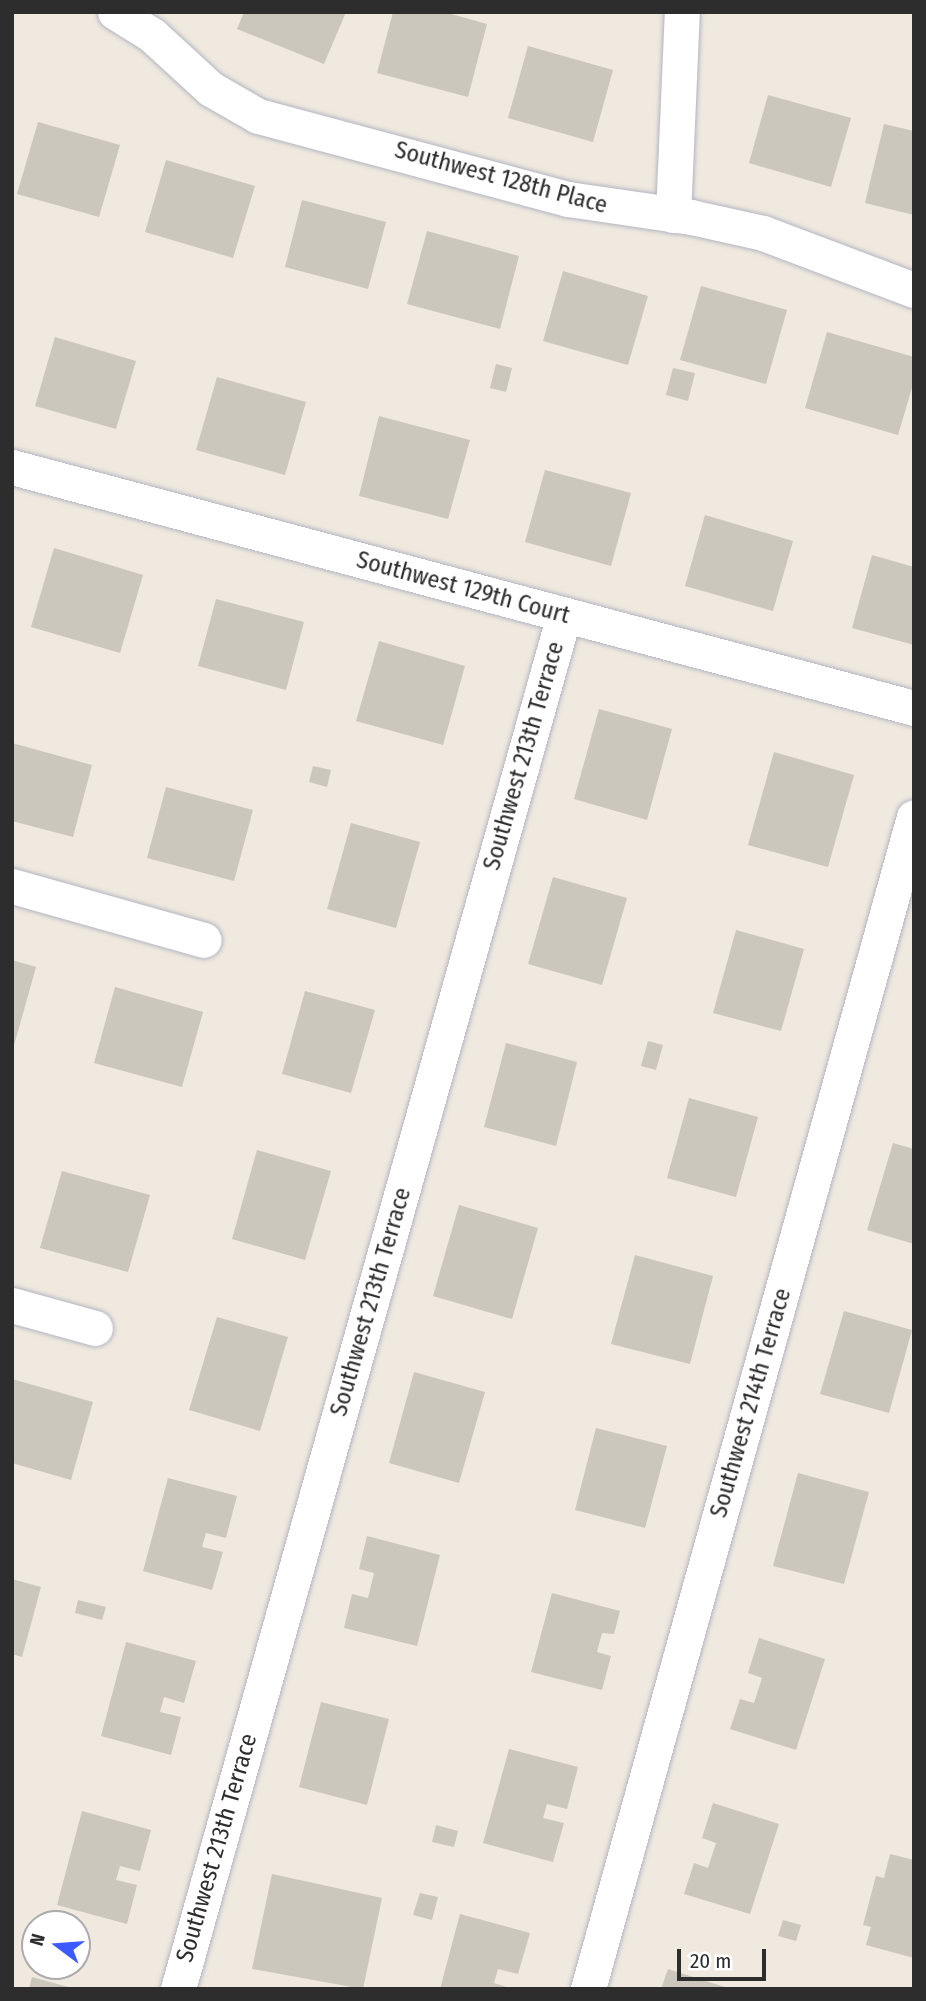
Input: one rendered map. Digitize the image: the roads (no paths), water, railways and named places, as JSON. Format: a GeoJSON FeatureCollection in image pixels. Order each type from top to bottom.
{"type":"FeatureCollection","features":[{"type":"Feature","properties":{"kind":"street","name":"Southwest 128th Place"},"geometry":{"type":"LineString","coordinates":[[115,12],[152,35],[211,89],[258,116],[568,200],[673,215],[773,236],[914,290]]}},
{"type":"Feature","properties":{"kind":"street"},"geometry":{"type":"LineString","coordinates":[[673,215],[682,12]]}},
{"type":"Feature","properties":{"kind":"street","name":"Southwest 129th Court"},"geometry":{"type":"LineString","coordinates":[[12,467],[914,708]]}},
{"type":"Feature","properties":{"kind":"street","name":"Southwest 213th Terrace"},"geometry":{"type":"LineString","coordinates":[[178,1989],[564,615]]}},
{"type":"Feature","properties":{"kind":"street","name":"Southwest 214th Terrace"},"geometry":{"type":"LineString","coordinates":[[588,1989],[914,817]]}},
{"type":"Feature","properties":{"kind":"street"},"geometry":{"type":"LineString","coordinates":[[12,886],[204,940]]}},
{"type":"Feature","properties":{"kind":"street"},"geometry":{"type":"LineString","coordinates":[[12,1306],[95,1328]]}}]}
